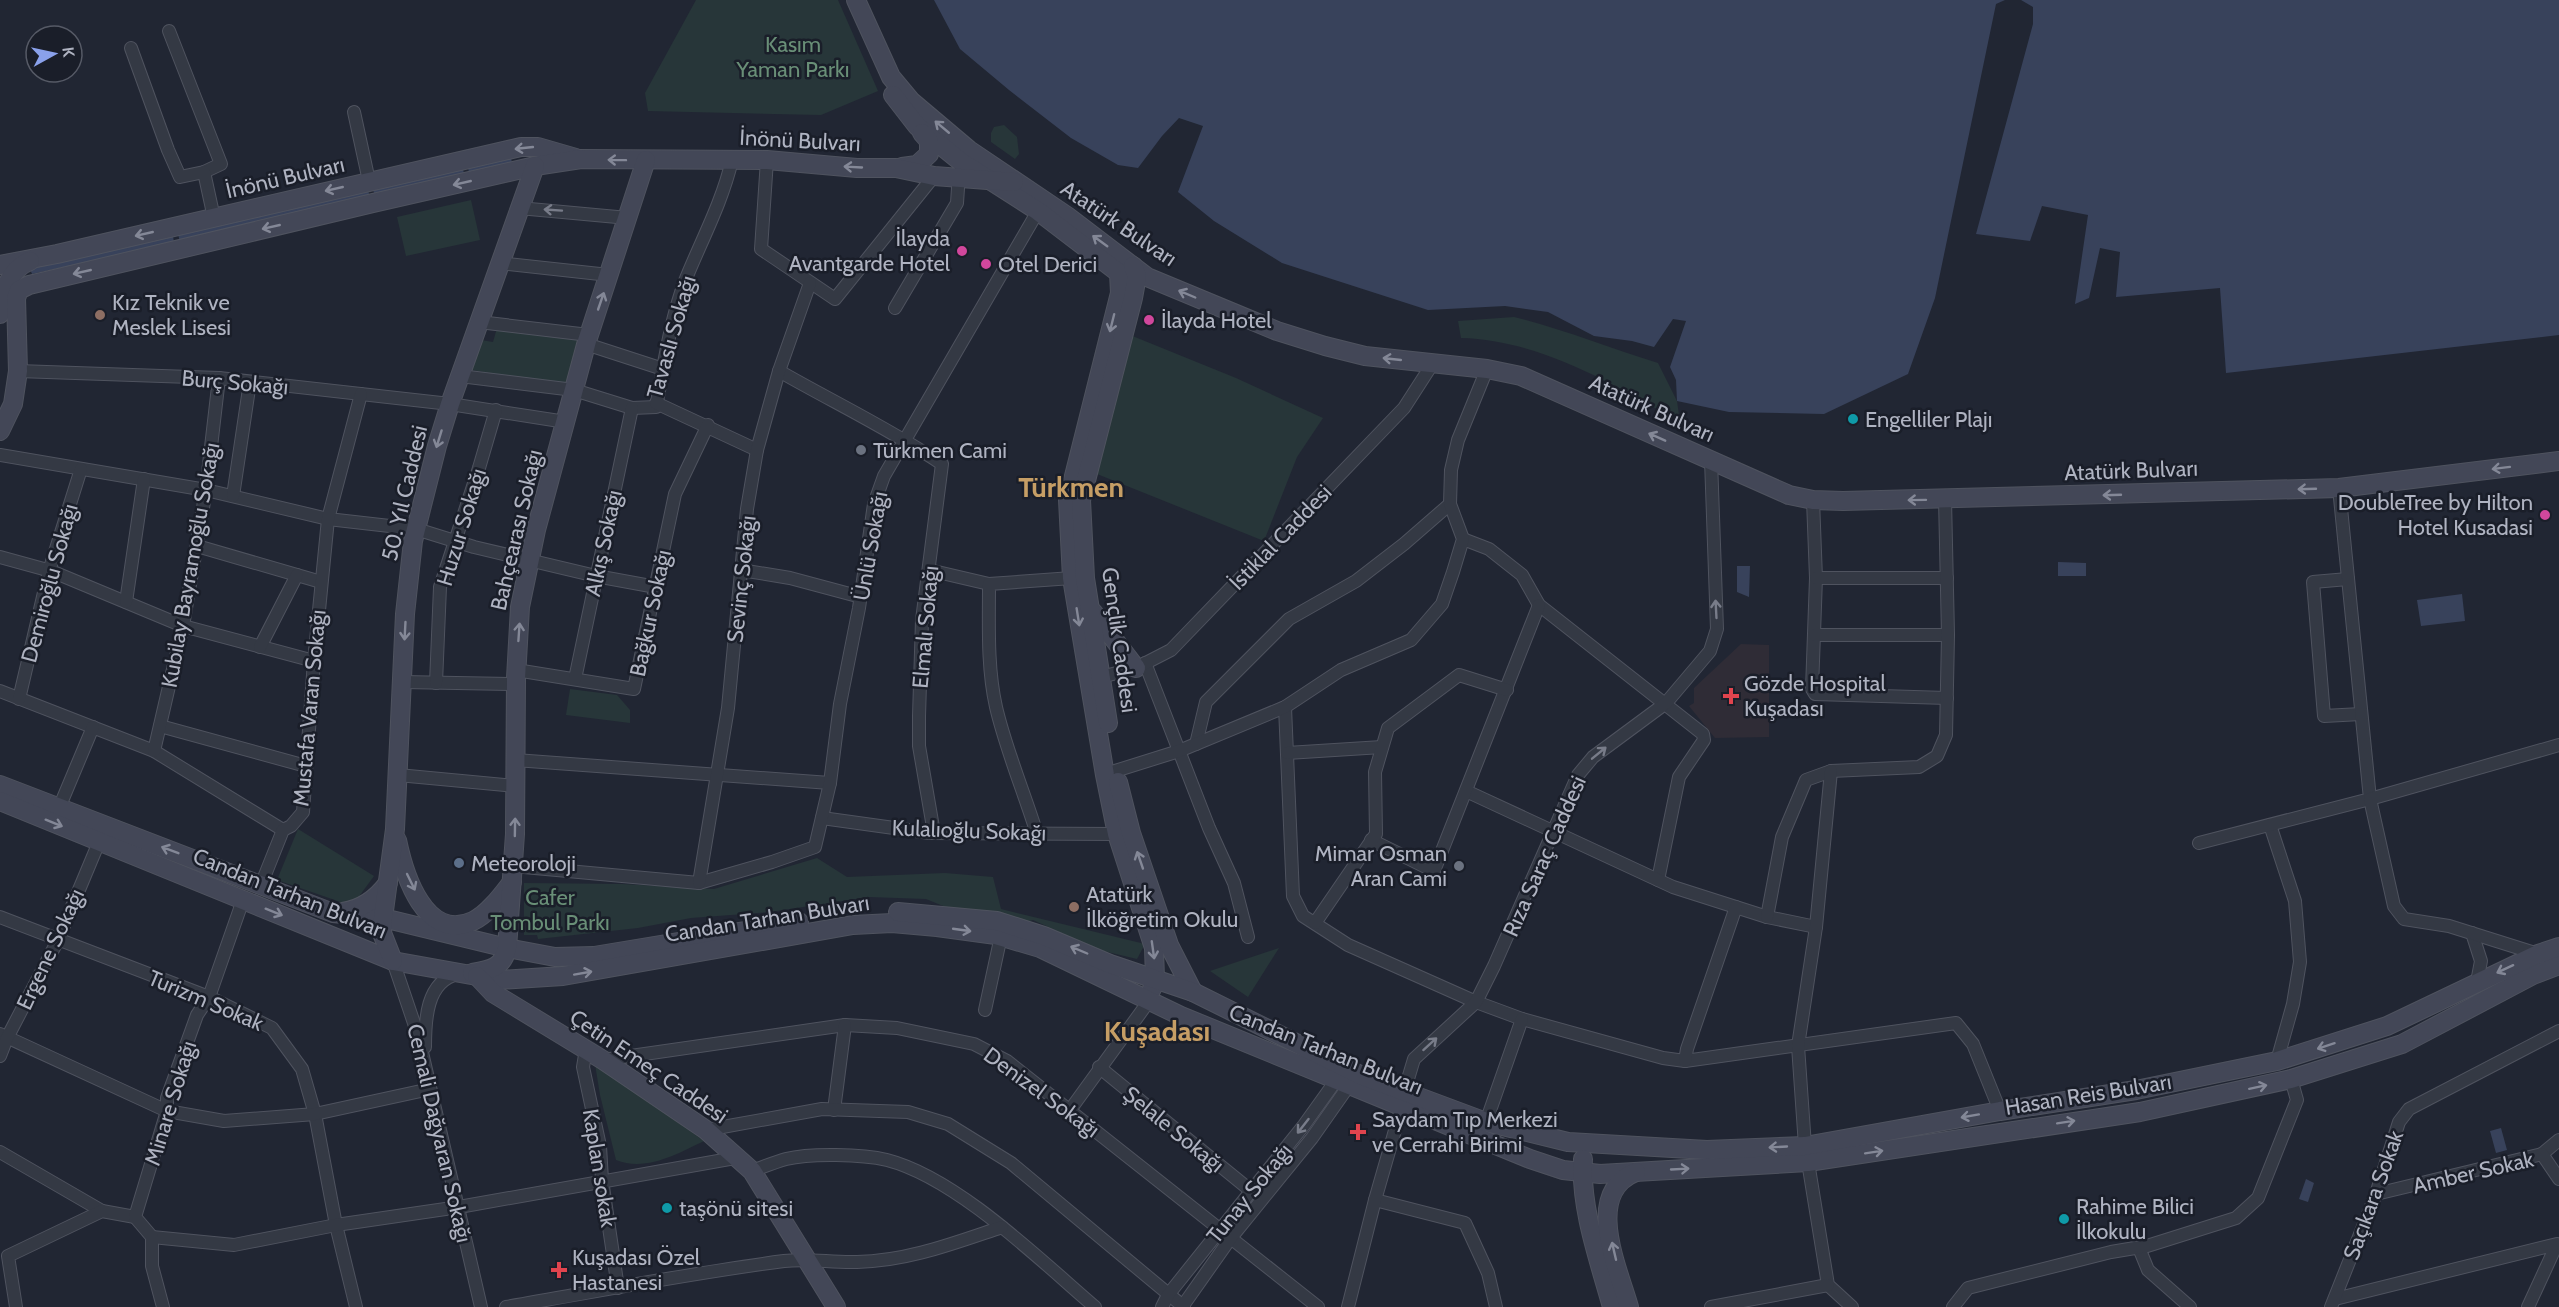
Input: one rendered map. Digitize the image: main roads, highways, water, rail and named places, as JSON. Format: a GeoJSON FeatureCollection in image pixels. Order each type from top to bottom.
{"type":"FeatureCollection","features":[{"type":"Feature","properties":{"kind":"main road","name":"Atatürk Bulvarı"},"geometry":{"type":"LineString","coordinates":[[844,0],[883,80],[917,126],[962,163],[1016,182],[1067,216],[1135,279]]}},
{"type":"Feature","properties":{"kind":"main road","name":"Atatürk Bulvarı"},"geometry":{"type":"LineString","coordinates":[[856,0],[891,77],[962,163]]}},
{"type":"Feature","properties":{"kind":"main road"},"geometry":{"type":"LineString","coordinates":[[896,168],[917,165],[929,154],[929,141],[917,126]]}},
{"type":"Feature","properties":{"kind":"main road","name":"İnönü Bulvarı"},"geometry":{"type":"LineString","coordinates":[[0,265],[521,147],[538,147],[580,159]]}},
{"type":"Feature","properties":{"kind":"main road","name":"İnönü Bulvarı"},"geometry":{"type":"LineString","coordinates":[[0,431],[13,405],[18,371],[14,312],[19,290],[23,286],[535,166],[580,159],[767,160],[858,168],[896,168],[934,176],[962,163],[988,180],[1016,182]]}},
{"type":"Feature","properties":{"kind":"main road","name":"Bahçearası Sokağı"},"geometry":{"type":"LineString","coordinates":[[514,950],[510,923],[520,607],[530,559],[588,340],[646,160]]}},
{"type":"Feature","properties":{"kind":"main road","name":"50. Yıl Caddesi"},"geometry":{"type":"LineString","coordinates":[[393,961],[382,933],[395,826],[405,614],[416,529],[450,404],[535,166]]}},
{"type":"Feature","properties":{"kind":"main road","name":"Atatürk Bulvarı"},"geometry":{"type":"LineString","coordinates":[[988,180],[1038,211],[1119,273],[1276,331],[1325,346],[1365,356],[1487,369],[1521,376],[1789,495],[1813,500],[1945,500],[2339,488],[2559,461]]}},
{"type":"Feature","properties":{"kind":"main road"},"geometry":{"type":"LineString","coordinates":[[0,314],[2,298],[15,271],[21,264],[34,259]]}},
{"type":"Feature","properties":{"kind":"main road","name":"Gençlik Caddesi"},"geometry":{"type":"LineString","coordinates":[[1135,279],[1068,500],[1072,578],[1095,678],[1117,834],[1154,948],[1155,979],[1149,1001]]}},
{"type":"Feature","properties":{"kind":"main road","name":"Gençlik Caddesi"},"geometry":{"type":"LineString","coordinates":[[1095,678],[1091,610],[1085,578],[1081,500],[1135,279]]}},
{"type":"Feature","properties":{"kind":"main road"},"geometry":{"type":"LineString","coordinates":[[1091,610],[1140,666]]}},
{"type":"Feature","properties":{"kind":"main road","name":"Gençlik Caddesi"},"geometry":{"type":"LineString","coordinates":[[1110,773],[1169,945],[1193,992]]}},
{"type":"Feature","properties":{"kind":"main road","name":"Candan Tarhan Bulvarı"},"geometry":{"type":"LineString","coordinates":[[0,785],[333,912],[383,918],[514,950],[555,957],[594,956],[852,914],[896,912],[997,921],[1044,936],[1193,992],[1406,1100],[1530,1159],[1599,1168]]}},
{"type":"Feature","properties":{"kind":"main road","name":"Candan Tarhan Bulvarı"},"geometry":{"type":"LineString","coordinates":[[0,801],[393,961],[505,980],[541,979],[853,925],[892,923],[1001,936],[1040,948],[1181,1016],[1343,1081],[1557,1140],[1600,1144]]}},
{"type":"Feature","properties":{"kind":"main road"},"geometry":{"type":"LineString","coordinates":[[395,826],[400,855],[407,876],[426,912],[434,919],[455,925],[474,921],[495,902],[513,874]]}},
{"type":"Feature","properties":{"kind":"main road"},"geometry":{"type":"LineString","coordinates":[[333,912],[358,909],[380,894],[388,883]]}},
{"type":"Feature","properties":{"kind":"main road","name":"Hasan Reis Bulvarı"},"geometry":{"type":"LineString","coordinates":[[1600,1144],[1806,1154],[2000,1111],[2136,1090],[2277,1061],[2387,1026],[2477,982],[2538,954],[2559,947]]}},
{"type":"Feature","properties":{"kind":"main road"},"geometry":{"type":"LineString","coordinates":[[472,975],[498,966],[514,950]]}},
{"type":"Feature","properties":{"kind":"main road","name":"Hasan Reis Bulvarı"},"geometry":{"type":"LineString","coordinates":[[1599,1168],[1639,1171],[1806,1154],[2140,1112],[2291,1079],[2402,1044],[2533,975],[2559,965]]}},
{"type":"Feature","properties":{"kind":"main road","name":"Çetin Emeç Caddesi"},"geometry":{"type":"LineString","coordinates":[[472,975],[493,993],[586,1049],[706,1130],[752,1171],[808,1258],[836,1307]]}},
{"type":"Feature","properties":{"kind":"main road"},"geometry":{"type":"LineString","coordinates":[[532,1016],[524,1005],[524,998],[529,987],[541,979]]}},
{"type":"Feature","properties":{"kind":"main road"},"geometry":{"type":"LineString","coordinates":[[1181,1016],[1193,992]]}},
{"type":"Feature","properties":{"kind":"main road"},"geometry":{"type":"LineString","coordinates":[[1588,1210],[1599,1168],[1611,1149],[1600,1144]]}},
{"type":"Feature","properties":{"kind":"main road"},"geometry":{"type":"LineString","coordinates":[[1530,1159],[1565,1177],[1588,1210],[1612,1307]]}},
{"type":"Feature","properties":{"kind":"main road"},"geometry":{"type":"LineString","coordinates":[[1599,1168],[1606,1200],[1606,1216],[1629,1307]]}},
{"type":"Feature","properties":{"kind":"main road"},"geometry":{"type":"LineString","coordinates":[[1606,1216],[1611,1195],[1617,1184],[1627,1176],[1639,1171]]}},
{"type":"Feature","properties":{"kind":"water"},"geometry":{"type":"Polygon","coordinates":[[[934,0],[2005,0],[1996,4],[1935,298],[1908,374],[1824,414],[1729,412],[1677,401],[1676,380],[1670,367],[1686,321],[1673,319],[1654,347],[1632,341],[1594,336],[1548,312],[1505,306],[1428,310],[1282,263],[1214,221],[1178,192],[1203,126],[1179,118],[1138,168],[1118,165],[1071,138],[960,49],[934,0]]]}},
{"type":"Feature","properties":{"kind":"water"},"geometry":{"type":"Polygon","coordinates":[[[2021,0],[2559,0],[2559,335],[2226,373],[2220,288],[2116,297],[2120,252],[2100,248],[2089,298],[2075,304],[2088,215],[2042,206],[2030,241],[1976,234],[2033,24],[2033,7],[2021,0]]]}},
{"type":"Feature","properties":{"kind":"water"},"geometry":{"type":"Polygon","coordinates":[[[511,157],[512,164],[469,173],[468,167],[511,157]]]}},
{"type":"Feature","properties":{"kind":"water"},"geometry":{"type":"Polygon","coordinates":[[[463,168],[464,175],[375,197],[373,189],[463,168]]]}},
{"type":"Feature","properties":{"kind":"water"},"geometry":{"type":"Polygon","coordinates":[[[368,190],[370,198],[180,242],[178,234],[368,190]]]}},
{"type":"Feature","properties":{"kind":"water"},"geometry":{"type":"Polygon","coordinates":[[[173,236],[174,243],[32,274],[30,269],[173,236]]]}},
{"type":"Feature","properties":{"kind":"water"},"geometry":{"type":"Polygon","coordinates":[[[2058,562],[2086,563],[2086,576],[2058,576],[2058,562]]]}},
{"type":"Feature","properties":{"kind":"water"},"geometry":{"type":"Polygon","coordinates":[[[1737,566],[1750,566],[1749,597],[1737,592],[1737,566]]]}},
{"type":"Feature","properties":{"kind":"water"},"geometry":{"type":"Polygon","coordinates":[[[2462,594],[2465,621],[2421,626],[2417,600],[2462,594]]]}},
{"type":"Feature","properties":{"kind":"water"},"geometry":{"type":"Polygon","coordinates":[[[2501,1128],[2507,1150],[2496,1153],[2490,1131],[2501,1128]]]}},
{"type":"Feature","properties":{"kind":"water"},"geometry":{"type":"Polygon","coordinates":[[[2306,1179],[2314,1183],[2308,1202],[2299,1199],[2306,1179]]]}},
{"type":"Feature","properties":{"kind":"place","name":"İlayda Avantgarde Hotel"},"geometry":{"type":"Point","coordinates":[962,251]}},
{"type":"Feature","properties":{"kind":"place","name":"Otel Derici"},"geometry":{"type":"Point","coordinates":[986,264]}},
{"type":"Feature","properties":{"kind":"place","name":"Kız Teknik ve Meslek Lisesi"},"geometry":{"type":"Point","coordinates":[100,315]}},
{"type":"Feature","properties":{"kind":"place","name":"İlayda Hotel"},"geometry":{"type":"Point","coordinates":[1149,320]}},
{"type":"Feature","properties":{"kind":"place","name":"Engelliler Plajı"},"geometry":{"type":"Point","coordinates":[1853,419]}},
{"type":"Feature","properties":{"kind":"place","name":"Türkmen Cami"},"geometry":{"type":"Point","coordinates":[861,450]}},
{"type":"Feature","properties":{"kind":"place","name":"DoubleTree by Hilton Hotel Kusadasi"},"geometry":{"type":"Point","coordinates":[2545,515]}},
{"type":"Feature","properties":{"kind":"place","name":"Gözde Hospital Kuşadası"},"geometry":{"type":"Point","coordinates":[1731,696]}},
{"type":"Feature","properties":{"kind":"place","name":"Meteoroloji"},"geometry":{"type":"Point","coordinates":[459,863]}},
{"type":"Feature","properties":{"kind":"place","name":"Mimar Osman Aran Cami"},"geometry":{"type":"Point","coordinates":[1459,866]}},
{"type":"Feature","properties":{"kind":"place","name":"Atatürk İlköğretim Okulu"},"geometry":{"type":"Point","coordinates":[1074,907]}},
{"type":"Feature","properties":{"kind":"place","name":"Saydam Tıp Merkezi ve Cerrahi Birimi"},"geometry":{"type":"Point","coordinates":[1358,1132]}},
{"type":"Feature","properties":{"kind":"place","name":"taşönü sitesi"},"geometry":{"type":"Point","coordinates":[667,1208]}},
{"type":"Feature","properties":{"kind":"place","name":"Rahime Bilici İlkokulu"},"geometry":{"type":"Point","coordinates":[2064,1219]}},
{"type":"Feature","properties":{"kind":"place","name":"Kuşadası Özel Hastanesi"},"geometry":{"type":"Point","coordinates":[559,1270]}},
{"type":"Feature","properties":{"kind":"district","name":"Türkmen"},"geometry":{"type":"Point","coordinates":[1071,487]}},
{"type":"Feature","properties":{"kind":"district","name":"Kuşadası"},"geometry":{"type":"Point","coordinates":[1157,1031]}},
{"type":"Feature","properties":{"kind":"park label","name":"Kasım Yaman Parkı"},"geometry":{"type":"Point","coordinates":[793,56]}},
{"type":"Feature","properties":{"kind":"park label","name":"Cafer Tombul Parkı"},"geometry":{"type":"Point","coordinates":[550,910]}}]}
